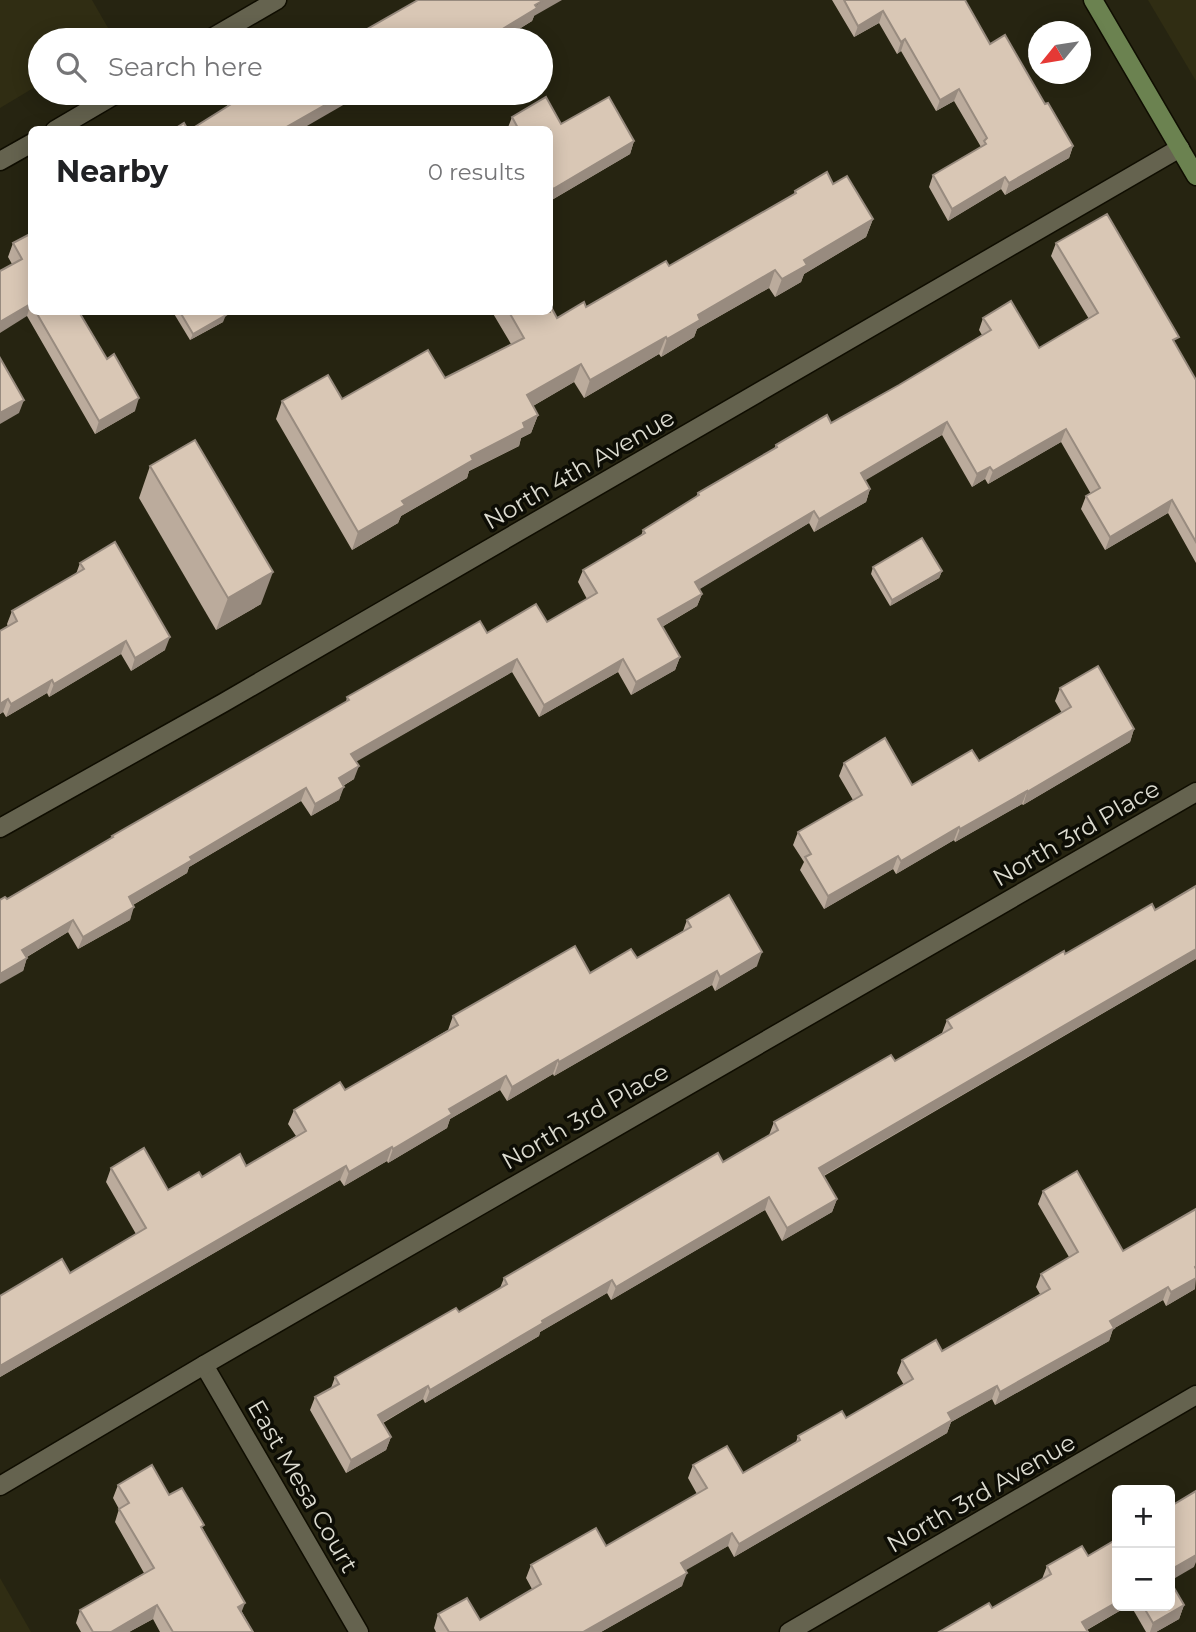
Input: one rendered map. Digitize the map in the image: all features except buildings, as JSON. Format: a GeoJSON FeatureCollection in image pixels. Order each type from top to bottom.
{"type":"FeatureCollection","features":[{"type":"Feature","properties":{"kind":"street"},"geometry":{"type":"LineString","coordinates":[[229,28],[277,0]]}},
{"type":"Feature","properties":{"kind":"street"},"geometry":{"type":"LineString","coordinates":[[1093,0],[1196,176]]}},
{"type":"Feature","properties":{"kind":"street"},"geometry":{"type":"LineString","coordinates":[[62,126],[98,105]]}},
{"type":"Feature","properties":{"kind":"street"},"geometry":{"type":"LineString","coordinates":[[0,161],[28,145]]}},
{"type":"Feature","properties":{"kind":"street","name":"North 4th Avenue"},"geometry":{"type":"LineString","coordinates":[[0,828],[247,689],[1180,148]]}},
{"type":"Feature","properties":{"kind":"street","name":"North 3rd Place"},"geometry":{"type":"LineString","coordinates":[[0,1486],[204,1365],[1196,792]]}},
{"type":"Feature","properties":{"kind":"street","name":"East Mesa Court"},"geometry":{"type":"LineString","coordinates":[[204,1365],[359,1632]]}},
{"type":"Feature","properties":{"kind":"street","name":"North 3rd Avenue"},"geometry":{"type":"LineString","coordinates":[[789,1632],[1196,1395]]}},
{"type":"Feature","properties":{"kind":"shaded area"},"geometry":{"type":"Polygon","coordinates":[[[0,0],[92,0],[108,28],[28,28],[28,91],[0,108],[0,0]]]}},
{"type":"Feature","properties":{"kind":"shaded area"},"geometry":{"type":"Polygon","coordinates":[[[1148,0],[1196,0],[1196,81],[1148,0]]]}},
{"type":"Feature","properties":{"kind":"shaded area"},"geometry":{"type":"Polygon","coordinates":[[[0,1578],[31,1632],[0,1632],[0,1578]]]}}]}
